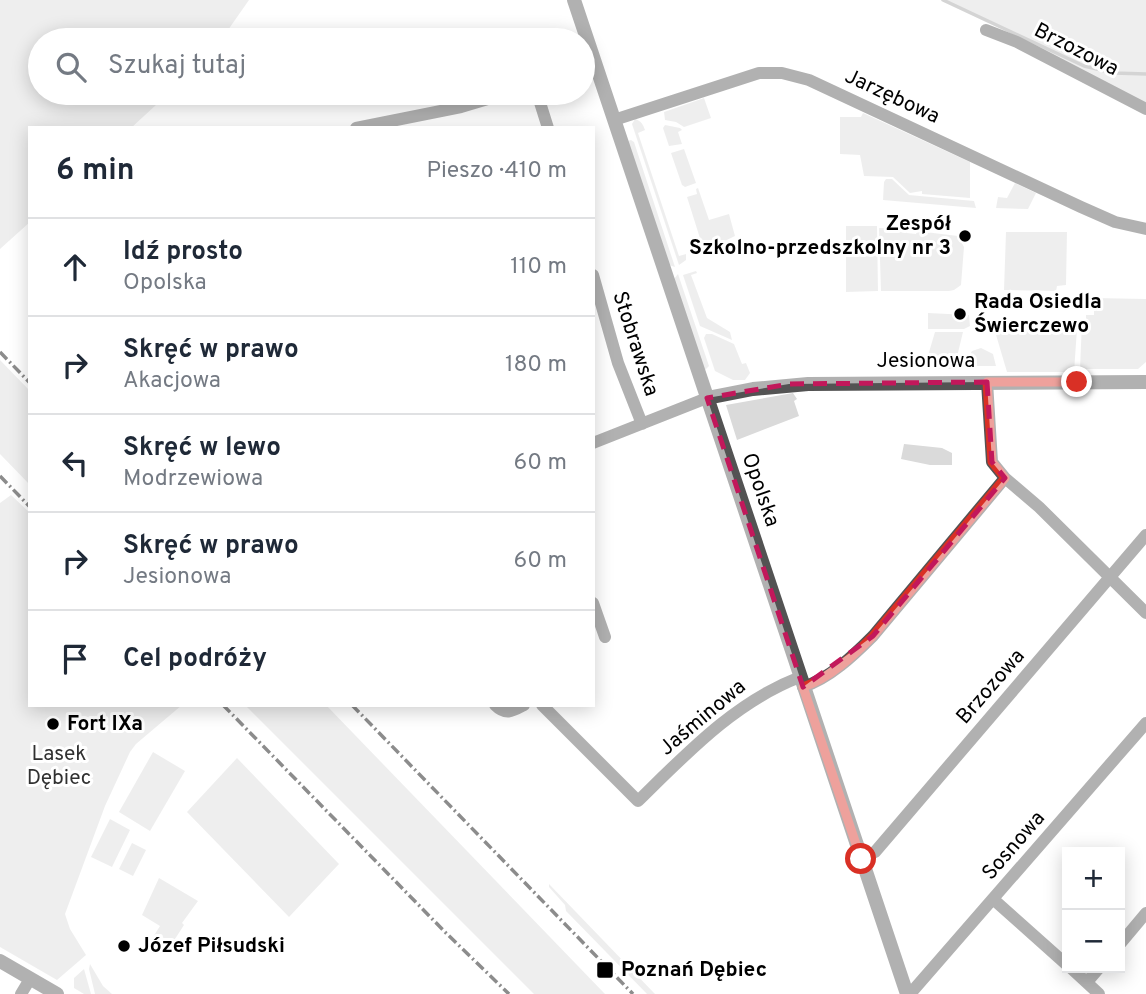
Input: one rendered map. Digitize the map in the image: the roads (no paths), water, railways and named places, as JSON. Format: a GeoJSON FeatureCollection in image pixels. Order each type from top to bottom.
{"type":"FeatureCollection","features":[{"type":"Feature","properties":{"kind":"street","name":"Opolska"},"geometry":{"type":"LineString","coordinates":[[574,0],[580,28]]}},
{"type":"Feature","properties":{"kind":"street","name":"Brzozowa"},"geometry":{"type":"LineString","coordinates":[[986,30],[1017,42],[1146,108]]}},
{"type":"Feature","properties":{"kind":"street","name":"Jarzębowa"},"geometry":{"type":"LineString","coordinates":[[614,121],[752,75],[771,72],[794,75],[1115,222],[1146,229]]}},
{"type":"Feature","properties":{"kind":"street","name":"Opolska"},"geometry":{"type":"LineString","coordinates":[[595,80],[614,121],[861,859],[909,994]]}},
{"type":"Feature","properties":{"kind":"street"},"geometry":{"type":"LineString","coordinates":[[366,126],[468,105]]}},
{"type":"Feature","properties":{"kind":"street"},"geometry":{"type":"LineString","coordinates":[[541,105],[547,126]]}},
{"type":"Feature","properties":{"kind":"street"},"geometry":{"type":"LineString","coordinates":[[429,114],[432,126]]}},
{"type":"Feature","properties":{"kind":"street","name":"Stobrawska"},"geometry":{"type":"LineString","coordinates":[[595,282],[618,363],[642,424]]}},
{"type":"Feature","properties":{"kind":"street"},"geometry":{"type":"LineString","coordinates":[[987,382],[992,462],[1005,478],[1039,507],[1146,614]]}},
{"type":"Feature","properties":{"kind":"street","name":"Jesionowa"},"geometry":{"type":"LineString","coordinates":[[707,398],[789,384],[1146,382]]}},
{"type":"Feature","properties":{"kind":"street"},"geometry":{"type":"LineString","coordinates":[[595,442],[707,398]]}},
{"type":"Feature","properties":{"kind":"street","name":"Jaśminowa"},"geometry":{"type":"LineString","coordinates":[[544,707],[638,801],[694,746],[759,695],[802,682],[816,682],[854,655],[873,636],[1005,478]]}},
{"type":"Feature","properties":{"kind":"street","name":"Brzozowa"},"geometry":{"type":"LineString","coordinates":[[861,859],[875,852],[1146,535]]}},
{"type":"Feature","properties":{"kind":"street"},"geometry":{"type":"LineString","coordinates":[[595,609],[605,637]]}},
{"type":"Feature","properties":{"kind":"street"},"geometry":{"type":"LineString","coordinates":[[498,707],[510,713],[520,707]]}},
{"type":"Feature","properties":{"kind":"street","name":"Sosnowa"},"geometry":{"type":"LineString","coordinates":[[909,994],[1146,723]]}},
{"type":"Feature","properties":{"kind":"street"},"geometry":{"type":"LineString","coordinates":[[993,899],[1062,960]]}},
{"type":"Feature","properties":{"kind":"street"},"geometry":{"type":"LineString","coordinates":[[1125,938],[1146,913]]}},
{"type":"Feature","properties":{"kind":"street"},"geometry":{"type":"LineString","coordinates":[[0,961],[57,994]]}},
{"type":"Feature","properties":{"kind":"street"},"geometry":{"type":"LineString","coordinates":[[1077,973],[1099,994]]}},
{"type":"Feature","properties":{"kind":"street"},"geometry":{"type":"LineString","coordinates":[[1087,982],[1095,973]]}},
{"type":"Feature","properties":{"kind":"street"},"geometry":{"type":"LineString","coordinates":[[21,994],[30,979]]}},
{"type":"Feature","properties":{"kind":"waterway"},"geometry":{"type":"LineString","coordinates":[[943,0],[1084,66],[1114,73],[1146,74]]}},
{"type":"Feature","properties":{"kind":"railway"},"geometry":{"type":"LineString","coordinates":[[0,352],[28,381]]}},
{"type":"Feature","properties":{"kind":"railway"},"geometry":{"type":"LineString","coordinates":[[0,476],[28,505]]}},
{"type":"Feature","properties":{"kind":"railway"},"geometry":{"type":"LineString","coordinates":[[225,707],[509,994]]}},
{"type":"Feature","properties":{"kind":"railway"},"geometry":{"type":"LineString","coordinates":[[354,707],[633,994]]}},
{"type":"Feature","properties":{"kind":"place","name":"Zespół Szkolno-przedszkolny nr 3"},"geometry":{"type":"Point","coordinates":[965,236]}},
{"type":"Feature","properties":{"kind":"place","name":"Rada Osiedla Świerczewo"},"geometry":{"type":"Point","coordinates":[960,314]}},
{"type":"Feature","properties":{"kind":"place","name":"Fort IXa"},"geometry":{"type":"Point","coordinates":[53,724]}},
{"type":"Feature","properties":{"kind":"place","name":"Józef Piłsudski"},"geometry":{"type":"Point","coordinates":[124,946]}},
{"type":"Feature","properties":{"kind":"place","name":"Poznań Dębiec"},"geometry":{"type":"Point","coordinates":[605,970]}},
{"type":"Feature","properties":{"kind":"park label","name":"Lasek Dębiec"},"geometry":{"type":"Point","coordinates":[59,766]}}]}
